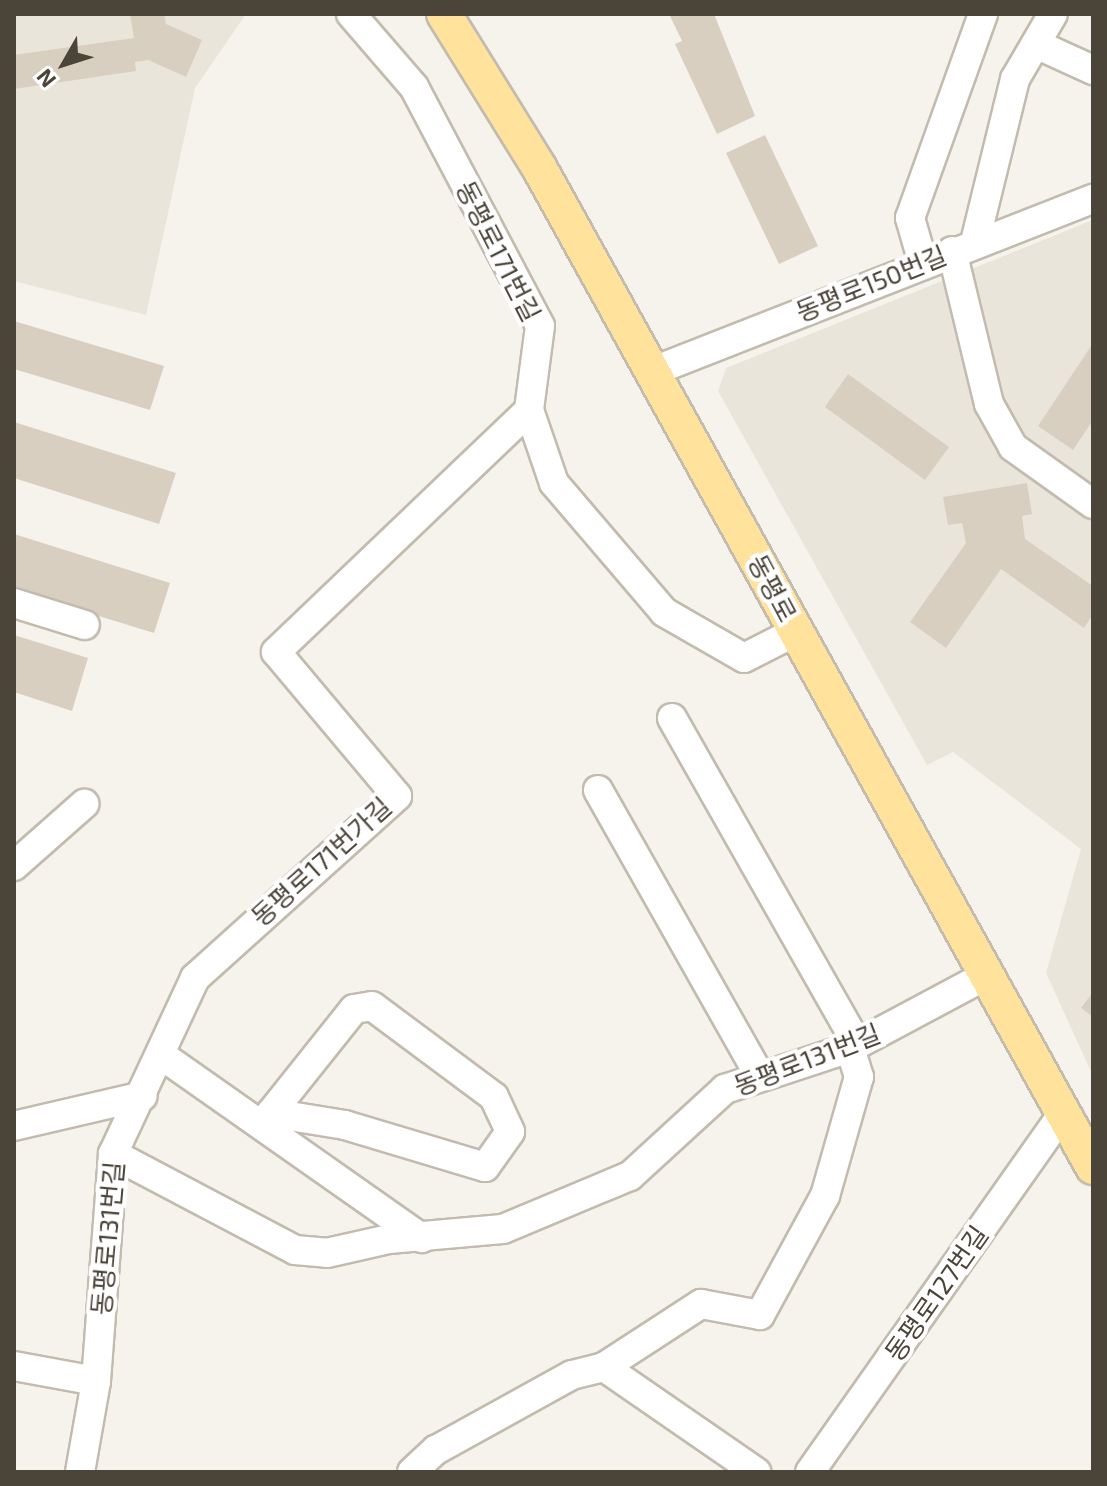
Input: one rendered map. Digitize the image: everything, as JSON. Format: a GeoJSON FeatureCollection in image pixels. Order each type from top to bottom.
{"type":"FeatureCollection","features":[{"type":"Feature","properties":{"kind":"main road","name":"동평로"},"geometry":{"type":"LineString","coordinates":[[444,14],[797,631],[1093,1167]]}},
{"type":"Feature","properties":{"kind":"street","name":"동평로171번길"},"geometry":{"type":"LineString","coordinates":[[351,14],[414,87],[540,326],[529,410],[554,483],[664,612],[744,658],[797,631]]}},
{"type":"Feature","properties":{"kind":"street"},"geometry":{"type":"LineString","coordinates":[[923,263],[910,218],[983,14]]}},
{"type":"Feature","properties":{"kind":"street"},"geometry":{"type":"LineString","coordinates":[[1053,14],[1015,79],[964,246],[989,404],[1013,447],[1093,504]]}},
{"type":"Feature","properties":{"kind":"street"},"geometry":{"type":"LineString","coordinates":[[1036,44],[1093,70]]}},
{"type":"Feature","properties":{"kind":"street","name":"동평로150번길"},"geometry":{"type":"LineString","coordinates":[[651,372],[964,246],[1093,199]]}},
{"type":"Feature","properties":{"kind":"street","name":"동평로171번가길"},"geometry":{"type":"LineString","coordinates":[[143,1096],[164,1057],[195,978],[397,796],[276,652],[529,410]]}},
{"type":"Feature","properties":{"kind":"street"},"geometry":{"type":"LineString","coordinates":[[14,603],[85,625]]}},
{"type":"Feature","properties":{"kind":"street"},"geometry":{"type":"LineString","coordinates":[[412,1472],[436,1450],[572,1375],[604,1367],[701,1304],[760,1315],[825,1196],[859,1077],[854,1046],[672,718]]}},
{"type":"Feature","properties":{"kind":"street"},"geometry":{"type":"LineString","coordinates":[[598,790],[759,1074]]}},
{"type":"Feature","properties":{"kind":"street"},"geometry":{"type":"LineString","coordinates":[[14,866],[84,804]]}},
{"type":"Feature","properties":{"kind":"street","name":"동평로131번길"},"geometry":{"type":"LineString","coordinates":[[113,1154],[295,1250],[327,1253],[534,1221],[630,1176],[725,1089],[759,1074],[854,1046],[985,976]]}},
{"type":"Feature","properties":{"kind":"street"},"geometry":{"type":"LineString","coordinates":[[372,1006],[494,1097],[510,1132],[485,1167],[345,1125],[266,1118],[354,1009],[372,1006]]}},
{"type":"Feature","properties":{"kind":"street"},"geometry":{"type":"LineString","coordinates":[[164,1057],[266,1118],[422,1238]]}},
{"type":"Feature","properties":{"kind":"street"},"geometry":{"type":"LineString","coordinates":[[14,1126],[143,1096]]}},
{"type":"Feature","properties":{"kind":"street","name":"동평로131번길"},"geometry":{"type":"LineString","coordinates":[[80,1472],[96,1381],[113,1154],[143,1096]]}},
{"type":"Feature","properties":{"kind":"street","name":"동평로127번길"},"geometry":{"type":"LineString","coordinates":[[810,1472],[1063,1113]]}},
{"type":"Feature","properties":{"kind":"street"},"geometry":{"type":"LineString","coordinates":[[14,1366],[96,1381]]}},
{"type":"Feature","properties":{"kind":"street"},"geometry":{"type":"LineString","coordinates":[[604,1367],[756,1472]]}},
{"type":"Feature","properties":{"kind":"shaded area"},"geometry":{"type":"Polygon","coordinates":[[[14,14],[246,14],[195,88],[146,315],[14,281],[14,14]]]}},
{"type":"Feature","properties":{"kind":"shaded area"},"geometry":{"type":"Polygon","coordinates":[[[1093,220],[1093,1076],[1046,973],[1081,849],[953,752],[927,765],[718,391],[726,368],[1093,220]]]}},
{"type":"Feature","properties":{"kind":"building"},"geometry":{"type":"Polygon","coordinates":[[[130,14],[164,14],[166,24],[202,40],[186,77],[148,60],[135,62],[136,71],[14,89],[14,55],[134,38],[130,14]]]}},
{"type":"Feature","properties":{"kind":"building"},"geometry":{"type":"Polygon","coordinates":[[[669,14],[714,14],[755,116],[717,134],[675,44],[682,41],[669,14]]]}},
{"type":"Feature","properties":{"kind":"building"},"geometry":{"type":"Polygon","coordinates":[[[765,135],[818,246],[779,264],[726,153],[765,135]]]}},
{"type":"Feature","properties":{"kind":"building"},"geometry":{"type":"Polygon","coordinates":[[[14,321],[164,366],[150,410],[14,369],[14,321]]]}},
{"type":"Feature","properties":{"kind":"building"},"geometry":{"type":"Polygon","coordinates":[[[1093,343],[1093,420],[1073,450],[1038,426],[1093,343]]]}},
{"type":"Feature","properties":{"kind":"building"},"geometry":{"type":"Polygon","coordinates":[[[848,374],[949,447],[925,480],[825,407],[848,374]]]}},
{"type":"Feature","properties":{"kind":"building"},"geometry":{"type":"Polygon","coordinates":[[[14,422],[176,473],[159,524],[14,478],[14,422]]]}},
{"type":"Feature","properties":{"kind":"building"},"geometry":{"type":"Polygon","coordinates":[[[1027,483],[1032,514],[1022,516],[1025,539],[1093,586],[1093,614],[1084,628],[1001,569],[946,648],[910,622],[966,543],[962,523],[948,525],[943,497],[1027,483]]]}},
{"type":"Feature","properties":{"kind":"building"},"geometry":{"type":"Polygon","coordinates":[[[14,534],[170,583],[154,633],[14,590],[14,534]]]}},
{"type":"Feature","properties":{"kind":"building"},"geometry":{"type":"Polygon","coordinates":[[[14,635],[88,658],[72,711],[14,692],[14,635]]]}},
{"type":"Feature","properties":{"kind":"building"},"geometry":{"type":"Polygon","coordinates":[[[1093,992],[1093,1017],[1081,1008],[1093,992]]]}}]}
